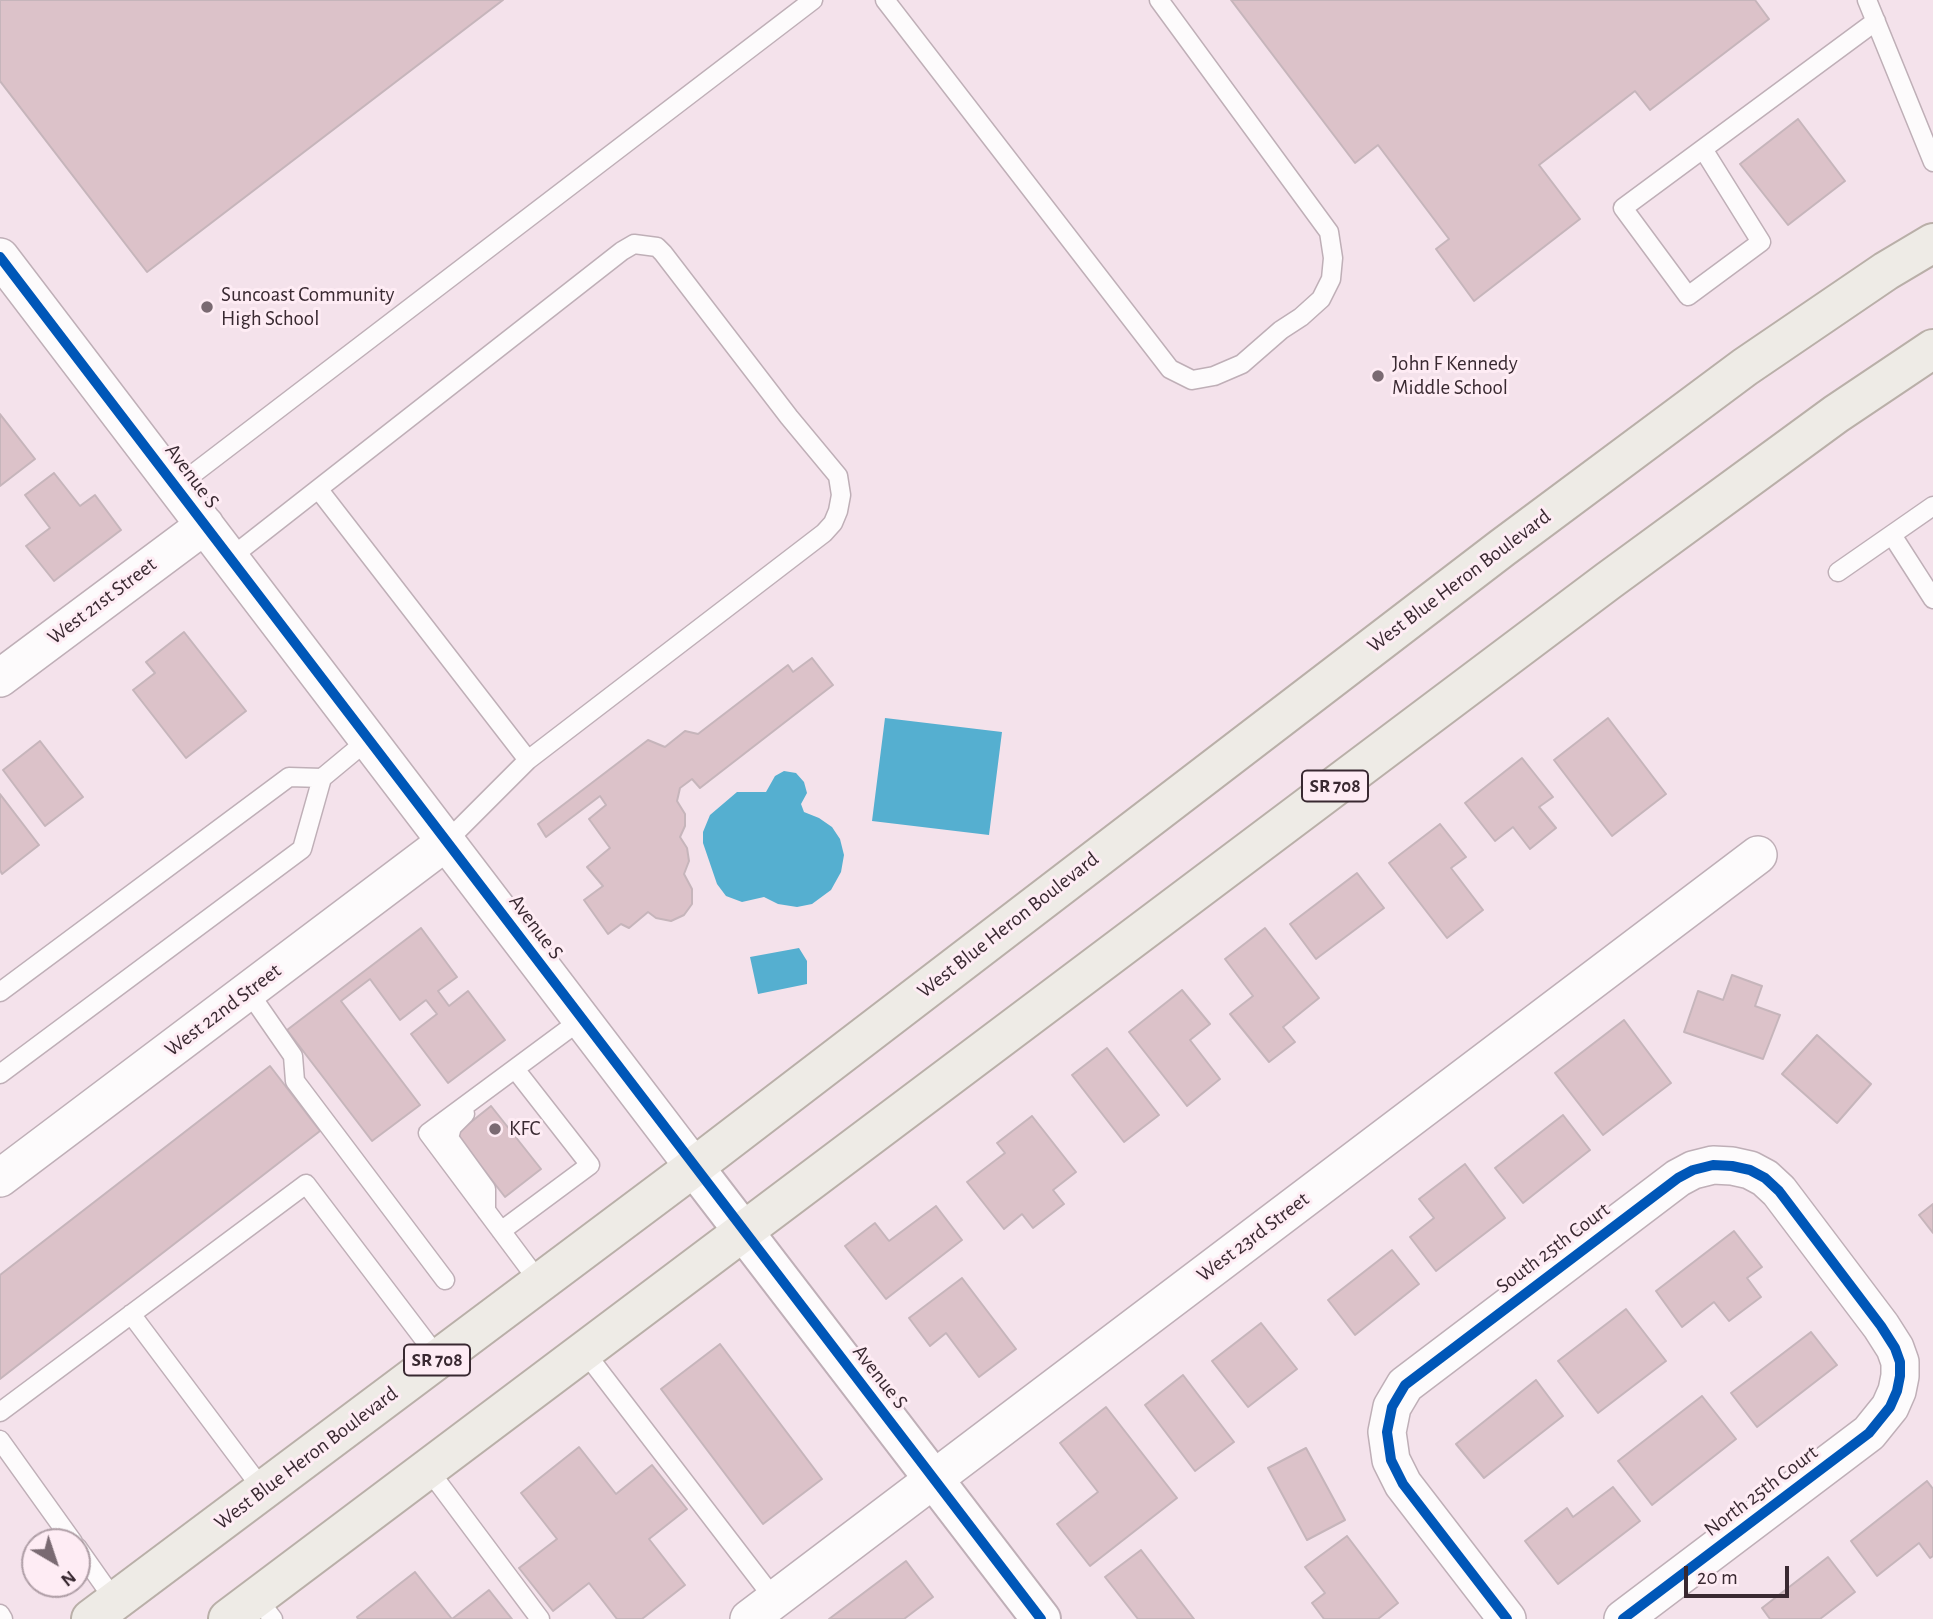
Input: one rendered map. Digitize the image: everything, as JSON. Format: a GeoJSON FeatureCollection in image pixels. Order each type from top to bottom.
{"type":"FeatureCollection","features":[{"type":"Feature","properties":{"kind":"main road","name":"West Blue Heron Boulevard"},"geometry":{"type":"LineString","coordinates":[[103,1610],[694,1167],[1502,548],[1745,367],[1886,271],[1933,243]]}},
{"type":"Feature","properties":{"kind":"main road","name":"SR 708"},"geometry":{"type":"LineString","coordinates":[[253,1612],[428,1469],[584,1351],[1608,581],[1932,344]]}},
{"type":"Feature","properties":{"kind":"street","name":"Avenue S"},"geometry":{"type":"LineString","coordinates":[[0,257],[1041,1619]]}},
{"type":"Feature","properties":{"kind":"street","name":"West 21st Street"},"geometry":{"type":"LineString","coordinates":[[0,678],[205,525]]}},
{"type":"Feature","properties":{"kind":"street","name":"West 22nd Street"},"geometry":{"type":"LineString","coordinates":[[0,1178],[447,841]]}},
{"type":"Feature","properties":{"kind":"street","name":"West 23rd Street"},"geometry":{"type":"LineString","coordinates":[[762,1609],[1758,855]]}},
{"type":"Feature","properties":{"kind":"street","name":"South 25th Court"},"geometry":{"type":"LineString","coordinates":[[1507,1619],[1403,1484],[1391,1460],[1387,1432],[1392,1407],[1405,1385],[1678,1178],[1693,1170],[1713,1165],[1732,1166],[1750,1170],[1772,1185],[1889,1337],[1900,1362],[1900,1376]]}},
{"type":"Feature","properties":{"kind":"street","name":"North 25th Court"},"geometry":{"type":"LineString","coordinates":[[1623,1619],[1869,1433],[1890,1407],[1900,1376]]}},
{"type":"Feature","properties":{"kind":"lane"},"geometry":{"type":"LineString","coordinates":[[176,487],[813,0]]}},
{"type":"Feature","properties":{"kind":"lane"},"geometry":{"type":"LineString","coordinates":[[885,0],[1170,369],[1192,380],[1214,376],[1242,364],[1281,330],[1301,317],[1321,299],[1331,279],[1333,258],[1329,232],[1159,0]]}},
{"type":"Feature","properties":{"kind":"lane"},"geometry":{"type":"LineString","coordinates":[[1867,0],[1933,162]]}},
{"type":"Feature","properties":{"kind":"lane"},"geometry":{"type":"LineString","coordinates":[[1703,149],[1761,242],[1688,296],[1623,208],[1876,21]]}},
{"type":"Feature","properties":{"kind":"lane"},"geometry":{"type":"LineString","coordinates":[[230,558],[634,244],[657,247],[663,253],[789,417],[838,476],[841,495],[838,511],[834,523],[824,533],[528,760],[447,841]]}},
{"type":"Feature","properties":{"kind":"lane"},"geometry":{"type":"LineString","coordinates":[[319,490],[528,760]]}},
{"type":"Feature","properties":{"kind":"lane"},"geometry":{"type":"LineString","coordinates":[[1838,572],[1933,506]]}},
{"type":"Feature","properties":{"kind":"lane"},"geometry":{"type":"LineString","coordinates":[[1892,535],[1933,599]]}},
{"type":"Feature","properties":{"kind":"lane"},"geometry":{"type":"LineString","coordinates":[[0,1074],[302,849],[322,778],[369,739]]}},
{"type":"Feature","properties":{"kind":"lane"},"geometry":{"type":"LineString","coordinates":[[0,992],[289,777],[322,778]]}},
{"type":"Feature","properties":{"kind":"lane"},"geometry":{"type":"LineString","coordinates":[[248,991],[293,1056],[295,1081],[445,1280]]}},
{"type":"Feature","properties":{"kind":"lane"},"geometry":{"type":"LineString","coordinates":[[540,1283],[486,1211],[486,1189],[449,1138],[452,1127],[489,1088],[582,1019]]}},
{"type":"Feature","properties":{"kind":"lane"},"geometry":{"type":"LineString","coordinates":[[500,1231],[590,1165],[515,1069]]}},
{"type":"Feature","properties":{"kind":"lane"},"geometry":{"type":"LineString","coordinates":[[0,1412],[306,1184],[439,1359]]}},
{"type":"Feature","properties":{"kind":"lane"},"geometry":{"type":"LineString","coordinates":[[131,1314],[263,1490]]}},
{"type":"Feature","properties":{"kind":"lane"},"geometry":{"type":"LineString","coordinates":[[584,1351],[762,1609]]}},
{"type":"Feature","properties":{"kind":"lane"},"geometry":{"type":"LineString","coordinates":[[0,1440],[64,1528]]}},
{"type":"Feature","properties":{"kind":"lane"},"geometry":{"type":"LineString","coordinates":[[428,1469],[540,1619]]}},
{"type":"Feature","properties":{"kind":"lane"},"geometry":{"type":"LineString","coordinates":[[91,1581],[103,1610]]}},
{"type":"Feature","properties":{"kind":"lane"},"geometry":{"type":"LineString","coordinates":[[0,1615],[3,1619]]}},
{"type":"Feature","properties":{"kind":"water"},"geometry":{"type":"Polygon","coordinates":[[[885,718],[1002,732],[989,835],[872,821],[885,718]]]}},
{"type":"Feature","properties":{"kind":"water"},"geometry":{"type":"Polygon","coordinates":[[[784,771],[796,773],[804,782],[807,793],[801,804],[804,812],[832,827],[840,839],[844,855],[841,872],[831,890],[812,904],[797,907],[778,904],[764,897],[742,902],[726,896],[717,884],[703,843],[703,832],[710,815],[737,792],[766,792],[775,776],[784,771]]]}},
{"type":"Feature","properties":{"kind":"water"},"geometry":{"type":"Polygon","coordinates":[[[799,948],[807,961],[807,984],[758,994],[750,957],[799,948]]]}},
{"type":"Feature","properties":{"kind":"building"},"geometry":{"type":"Polygon","coordinates":[[[0,0],[503,0],[147,272],[0,81],[0,0]]]}},
{"type":"Feature","properties":{"kind":"building"},"geometry":{"type":"Polygon","coordinates":[[[1231,0],[1755,0],[1769,19],[1650,110],[1635,91],[1539,165],[1580,219],[1474,301],[1436,249],[1449,239],[1378,145],[1355,163],[1231,0]]]}},
{"type":"Feature","properties":{"kind":"building"},"geometry":{"type":"Polygon","coordinates":[[[1798,119],[1845,181],[1788,225],[1740,164],[1798,119]]]}},
{"type":"Feature","properties":{"kind":"building"},"geometry":{"type":"Polygon","coordinates":[[[0,414],[35,459],[0,486],[0,414]]]}},
{"type":"Feature","properties":{"kind":"building"},"geometry":{"type":"Polygon","coordinates":[[[54,473],[80,506],[95,495],[121,530],[54,581],[26,546],[50,528],[25,495],[54,473]]]}},
{"type":"Feature","properties":{"kind":"building"},"geometry":{"type":"Polygon","coordinates":[[[184,632],[246,711],[186,758],[133,690],[155,673],[146,662],[184,632]]]}},
{"type":"Feature","properties":{"kind":"building"},"geometry":{"type":"Polygon","coordinates":[[[812,658],[833,685],[700,788],[692,779],[680,788],[677,801],[685,814],[685,826],[680,837],[687,848],[689,861],[684,874],[692,889],[692,904],[684,915],[671,921],[656,918],[648,912],[629,928],[621,924],[608,934],[584,900],[603,886],[587,867],[610,848],[589,819],[606,805],[600,796],[546,837],[538,824],[648,740],[665,747],[685,731],[698,734],[788,665],[793,672],[812,658]]]}},
{"type":"Feature","properties":{"kind":"building"},"geometry":{"type":"Polygon","coordinates":[[[1608,718],[1666,794],[1612,836],[1554,760],[1608,718]]]}},
{"type":"Feature","properties":{"kind":"building"},"geometry":{"type":"Polygon","coordinates":[[[40,741],[83,797],[45,826],[3,770],[40,741]]]}},
{"type":"Feature","properties":{"kind":"building"},"geometry":{"type":"Polygon","coordinates":[[[1522,758],[1553,797],[1539,807],[1556,828],[1530,849],[1513,827],[1495,841],[1465,803],[1522,758]]]}},
{"type":"Feature","properties":{"kind":"building"},"geometry":{"type":"Polygon","coordinates":[[[0,794],[39,845],[2,874],[0,870],[0,794]]]}},
{"type":"Feature","properties":{"kind":"building"},"geometry":{"type":"Polygon","coordinates":[[[1440,824],[1466,857],[1451,868],[1483,910],[1447,938],[1389,863],[1440,824]]]}},
{"type":"Feature","properties":{"kind":"building"},"geometry":{"type":"Polygon","coordinates":[[[1357,873],[1384,908],[1316,959],[1290,924],[1357,873]]]}},
{"type":"Feature","properties":{"kind":"building"},"geometry":{"type":"Polygon","coordinates":[[[421,928],[457,977],[438,991],[449,1006],[468,991],[505,1040],[448,1083],[411,1034],[437,1014],[426,1000],[400,1020],[370,979],[341,1001],[420,1105],[372,1141],[287,1030],[421,928]]]}},
{"type":"Feature","properties":{"kind":"building"},"geometry":{"type":"Polygon","coordinates":[[[1265,928],[1319,998],[1283,1027],[1295,1042],[1269,1062],[1230,1014],[1253,996],[1225,959],[1265,928]]]}},
{"type":"Feature","properties":{"kind":"building"},"geometry":{"type":"Polygon","coordinates":[[[1732,975],[1762,986],[1755,1006],[1780,1015],[1763,1059],[1684,1032],[1698,991],[1723,1000],[1732,975]]]}},
{"type":"Feature","properties":{"kind":"building"},"geometry":{"type":"Polygon","coordinates":[[[1182,990],[1210,1024],[1190,1040],[1220,1079],[1187,1106],[1129,1032],[1182,990]]]}},
{"type":"Feature","properties":{"kind":"building"},"geometry":{"type":"Polygon","coordinates":[[[1624,1020],[1671,1083],[1603,1135],[1555,1073],[1624,1020]]]}},
{"type":"Feature","properties":{"kind":"building"},"geometry":{"type":"Polygon","coordinates":[[[1817,1035],[1871,1084],[1837,1123],[1782,1074],[1817,1035]]]}},
{"type":"Feature","properties":{"kind":"building"},"geometry":{"type":"Polygon","coordinates":[[[1107,1048],[1159,1115],[1124,1142],[1072,1075],[1107,1048]]]}},
{"type":"Feature","properties":{"kind":"building"},"geometry":{"type":"Polygon","coordinates":[[[270,1066],[320,1131],[0,1379],[0,1275],[270,1066]]]}},
{"type":"Feature","properties":{"kind":"building"},"geometry":{"type":"Polygon","coordinates":[[[491,1106],[541,1169],[505,1197],[456,1134],[491,1106]]]}},
{"type":"Feature","properties":{"kind":"building"},"geometry":{"type":"Polygon","coordinates":[[[1563,1115],[1590,1150],[1523,1203],[1495,1168],[1563,1115]]]}},
{"type":"Feature","properties":{"kind":"building"},"geometry":{"type":"Polygon","coordinates":[[[1032,1116],[1076,1172],[1053,1190],[1064,1204],[1033,1228],[1022,1214],[1004,1229],[967,1182],[1005,1153],[997,1143],[1032,1116]]]}},
{"type":"Feature","properties":{"kind":"building"},"geometry":{"type":"Polygon","coordinates":[[[1465,1164],[1505,1218],[1436,1271],[1410,1237],[1434,1218],[1419,1199],[1465,1164]]]}},
{"type":"Feature","properties":{"kind":"building"},"geometry":{"type":"Polygon","coordinates":[[[1933,1204],[1933,1233],[1919,1215],[1933,1204]]]}},
{"type":"Feature","properties":{"kind":"building"},"geometry":{"type":"Polygon","coordinates":[[[936,1206],[962,1240],[886,1299],[845,1246],[875,1223],[889,1241],[936,1206]]]}},
{"type":"Feature","properties":{"kind":"building"},"geometry":{"type":"Polygon","coordinates":[[[1734,1231],[1762,1267],[1747,1278],[1761,1297],[1729,1321],[1714,1302],[1682,1327],[1656,1291],[1734,1231]]]}},
{"type":"Feature","properties":{"kind":"building"},"geometry":{"type":"Polygon","coordinates":[[[1392,1250],[1419,1284],[1355,1335],[1328,1300],[1392,1250]]]}},
{"type":"Feature","properties":{"kind":"building"},"geometry":{"type":"Polygon","coordinates":[[[962,1278],[1016,1349],[979,1377],[946,1333],[930,1346],[909,1318],[962,1278]]]}},
{"type":"Feature","properties":{"kind":"building"},"geometry":{"type":"Polygon","coordinates":[[[1626,1309],[1666,1361],[1598,1413],[1558,1361],[1626,1309]]]}},
{"type":"Feature","properties":{"kind":"building"},"geometry":{"type":"Polygon","coordinates":[[[1261,1323],[1297,1369],[1248,1407],[1212,1361],[1261,1323]]]}},
{"type":"Feature","properties":{"kind":"building"},"geometry":{"type":"Polygon","coordinates":[[[1811,1332],[1837,1365],[1757,1427],[1731,1393],[1811,1332]]]}},
{"type":"Feature","properties":{"kind":"building"},"geometry":{"type":"Polygon","coordinates":[[[720,1344],[822,1479],[763,1524],[661,1389],[720,1344]]]}},
{"type":"Feature","properties":{"kind":"building"},"geometry":{"type":"Polygon","coordinates":[[[1183,1375],[1234,1442],[1195,1471],[1145,1405],[1183,1375]]]}},
{"type":"Feature","properties":{"kind":"building"},"geometry":{"type":"Polygon","coordinates":[[[1536,1380],[1563,1416],[1484,1478],[1456,1444],[1536,1380]]]}},
{"type":"Feature","properties":{"kind":"building"},"geometry":{"type":"Polygon","coordinates":[[[1702,1396],[1736,1439],[1652,1505],[1618,1461],[1702,1396]]]}},
{"type":"Feature","properties":{"kind":"building"},"geometry":{"type":"Polygon","coordinates":[[[1106,1407],[1177,1498],[1090,1566],[1057,1524],[1098,1492],[1060,1443],[1106,1407]]]}},
{"type":"Feature","properties":{"kind":"building"},"geometry":{"type":"Polygon","coordinates":[[[579,1447],[616,1494],[652,1465],[687,1509],[649,1539],[685,1585],[642,1619],[617,1619],[589,1583],[553,1611],[519,1568],[557,1539],[521,1493],[579,1447]]]}},
{"type":"Feature","properties":{"kind":"building"},"geometry":{"type":"Polygon","coordinates":[[[1306,1448],[1345,1520],[1307,1540],[1268,1468],[1306,1448]]]}},
{"type":"Feature","properties":{"kind":"building"},"geometry":{"type":"Polygon","coordinates":[[[1927,1481],[1933,1489],[1933,1556],[1930,1558],[1919,1543],[1877,1576],[1851,1541],[1927,1481]]]}},
{"type":"Feature","properties":{"kind":"building"},"geometry":{"type":"Polygon","coordinates":[[[1613,1487],[1640,1521],[1558,1584],[1525,1541],[1567,1508],[1573,1517],[1613,1487]]]}},
{"type":"Feature","properties":{"kind":"building"},"geometry":{"type":"Polygon","coordinates":[[[1347,1536],[1398,1603],[1378,1619],[1324,1619],[1312,1603],[1325,1593],[1305,1567],[1347,1536]]]}},
{"type":"Feature","properties":{"kind":"building"},"geometry":{"type":"Polygon","coordinates":[[[1141,1550],[1194,1619],[1138,1619],[1105,1577],[1141,1550]]]}},
{"type":"Feature","properties":{"kind":"building"},"geometry":{"type":"Polygon","coordinates":[[[1828,1557],[1855,1592],[1820,1619],[1770,1619],[1762,1608],[1828,1557]]]}},
{"type":"Feature","properties":{"kind":"building"},"geometry":{"type":"Polygon","coordinates":[[[906,1561],[933,1597],[904,1619],[829,1619],[906,1561]]]}},
{"type":"Feature","properties":{"kind":"building"},"geometry":{"type":"Polygon","coordinates":[[[415,1572],[452,1619],[358,1619],[357,1617],[415,1572]]]}},
{"type":"Feature","properties":{"kind":"building"},"geometry":{"type":"Polygon","coordinates":[[[489,1590],[512,1619],[452,1619],[489,1590]]]}},
{"type":"Feature","properties":{"kind":"cycle path"},"geometry":{"type":"LineString","coordinates":[[0,257],[1041,1619]]}},
{"type":"Feature","properties":{"kind":"cycle path"},"geometry":{"type":"LineString","coordinates":[[1507,1619],[1403,1484],[1391,1460],[1387,1432],[1392,1407],[1405,1385],[1678,1178],[1693,1170],[1713,1165],[1750,1170],[1765,1178],[1779,1191],[1881,1326],[1895,1348],[1900,1362],[1897,1391],[1890,1407],[1869,1433],[1623,1619]]}},
{"type":"Feature","properties":{"kind":"place","name":"Suncoast Community High School"},"geometry":{"type":"Point","coordinates":[207,307]}},
{"type":"Feature","properties":{"kind":"place","name":"John F Kennedy Middle School"},"geometry":{"type":"Point","coordinates":[1378,376]}},
{"type":"Feature","properties":{"kind":"place","name":"KFC"},"geometry":{"type":"Point","coordinates":[495,1129]}}]}
